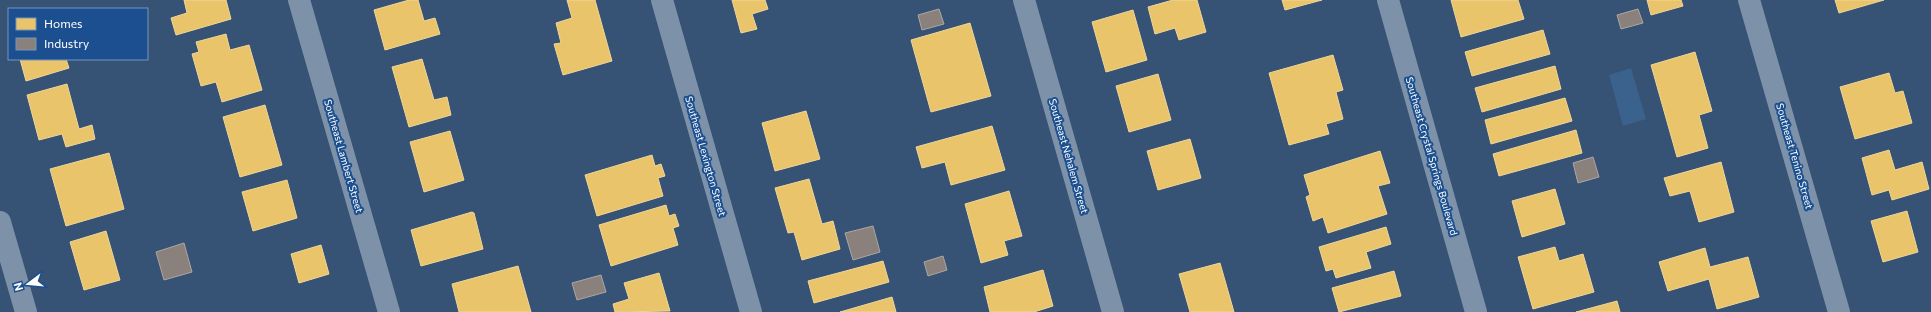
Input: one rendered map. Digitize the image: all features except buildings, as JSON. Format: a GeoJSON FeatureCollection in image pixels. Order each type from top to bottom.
{"type":"FeatureCollection","features":[{"type":"Feature","properties":{"kind":"street","name":"Southeast Lambert Street"},"geometry":{"type":"LineString","coordinates":[[299,0],[389,312]]}},
{"type":"Feature","properties":{"kind":"street","name":"Southeast Lexington Street"},"geometry":{"type":"LineString","coordinates":[[662,0],[751,312]]}},
{"type":"Feature","properties":{"kind":"street","name":"Southeast Nehalem Street"},"geometry":{"type":"LineString","coordinates":[[1024,0],[1113,312]]}},
{"type":"Feature","properties":{"kind":"street","name":"Southeast Crystal Springs Boulevard"},"geometry":{"type":"LineString","coordinates":[[1388,0],[1476,312]]}},
{"type":"Feature","properties":{"kind":"street","name":"Southeast Tenino Street"},"geometry":{"type":"LineString","coordinates":[[1749,0],[1839,312]]}},
{"type":"Feature","properties":{"kind":"street"},"geometry":{"type":"LineString","coordinates":[[0,222],[26,312]]}},
{"type":"Feature","properties":{"kind":"water"},"geometry":{"type":"Polygon","coordinates":[[[1631,68],[1646,119],[1623,126],[1609,75],[1631,68]]]}}]}
